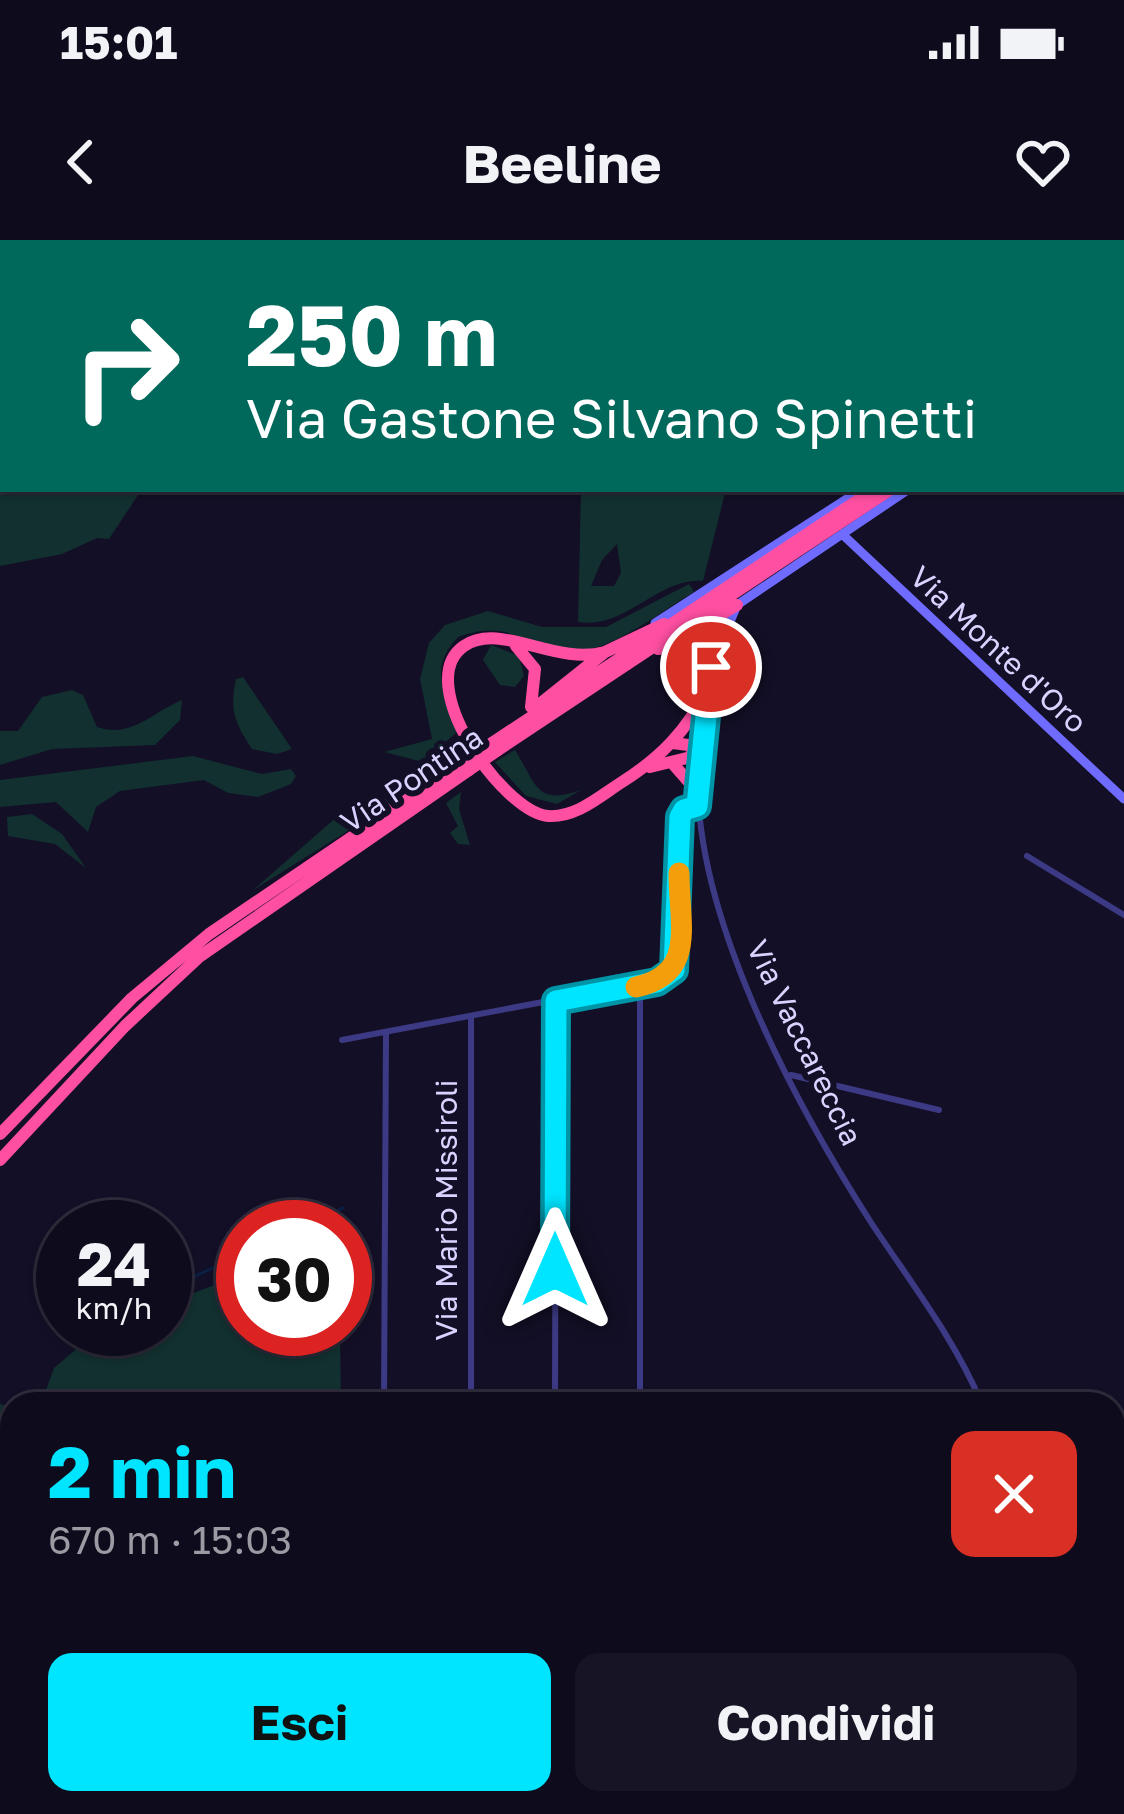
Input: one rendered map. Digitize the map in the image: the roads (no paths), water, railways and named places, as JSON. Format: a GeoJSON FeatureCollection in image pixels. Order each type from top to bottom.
{"type":"FeatureCollection","features":[{"type":"Feature","properties":{"kind":"highway","name":"Via Pontina"},"geometry":{"type":"LineString","coordinates":[[0,1134],[132,998],[209,934],[871,492]]}},
{"type":"Feature","properties":{"kind":"highway","name":"Via Pontina"},"geometry":{"type":"LineString","coordinates":[[495,746],[887,492]]}},
{"type":"Feature","properties":{"kind":"highway"},"geometry":{"type":"LineString","coordinates":[[645,652],[737,604]]}},
{"type":"Feature","properties":{"kind":"highway"},"geometry":{"type":"LineString","coordinates":[[495,746],[605,652],[685,616]]}},
{"type":"Feature","properties":{"kind":"highway"},"geometry":{"type":"LineString","coordinates":[[605,652],[570,658],[504,639],[477,640],[460,649],[447,667],[444,687],[452,711],[514,801],[538,814],[567,814],[644,769],[673,743],[707,689]]}},
{"type":"Feature","properties":{"kind":"highway"},"geometry":{"type":"LineString","coordinates":[[504,639],[527,656],[535,669],[536,692],[526,715]]}},
{"type":"Feature","properties":{"kind":"highway"},"geometry":{"type":"LineString","coordinates":[[645,652],[697,642],[706,648],[711,667]]}},
{"type":"Feature","properties":{"kind":"highway"},"geometry":{"type":"LineString","coordinates":[[644,769],[699,755],[688,745],[673,743]]}},
{"type":"Feature","properties":{"kind":"highway","name":"Via Pontina"},"geometry":{"type":"LineString","coordinates":[[0,1160],[125,1026],[200,957],[466,765]]}},
{"type":"Feature","properties":{"kind":"highway"},"geometry":{"type":"LineString","coordinates":[[674,765],[696,790]]}},
{"type":"Feature","properties":{"kind":"street"},"geometry":{"type":"LineString","coordinates":[[635,635],[857,492]]}},
{"type":"Feature","properties":{"kind":"street"},"geometry":{"type":"LineString","coordinates":[[737,604],[905,492]]}},
{"type":"Feature","properties":{"kind":"street","name":"Via Monte d'Oro"},"geometry":{"type":"LineString","coordinates":[[842,534],[1124,799]]}},
{"type":"Feature","properties":{"kind":"street","name":"Via Vaccareccia"},"geometry":{"type":"LineString","coordinates":[[737,604],[711,667],[696,790],[730,949],[859,1204],[937,1319],[976,1392]]}},
{"type":"Feature","properties":{"kind":"street"},"geometry":{"type":"LineString","coordinates":[[342,1040],[665,979],[676,964],[680,817],[684,810],[697,806]]}},
{"type":"Feature","properties":{"kind":"street"},"geometry":{"type":"LineString","coordinates":[[1027,856],[1124,915]]}},
{"type":"Feature","properties":{"kind":"street"},"geometry":{"type":"LineString","coordinates":[[640,986],[640,1392]]}},
{"type":"Feature","properties":{"kind":"street"},"geometry":{"type":"LineString","coordinates":[[555,1392],[556,1001]]}},
{"type":"Feature","properties":{"kind":"street","name":"Via Mario Missiroli"},"geometry":{"type":"LineString","coordinates":[[471,1016],[471,1392]]}},
{"type":"Feature","properties":{"kind":"street"},"geometry":{"type":"LineString","coordinates":[[384,1392],[386,1033]]}},
{"type":"Feature","properties":{"kind":"street"},"geometry":{"type":"LineString","coordinates":[[791,1076],[939,1110]]}},
{"type":"Feature","properties":{"kind":"waterway"},"geometry":{"type":"LineString","coordinates":[[192,1278],[216,1266]]}}]}
